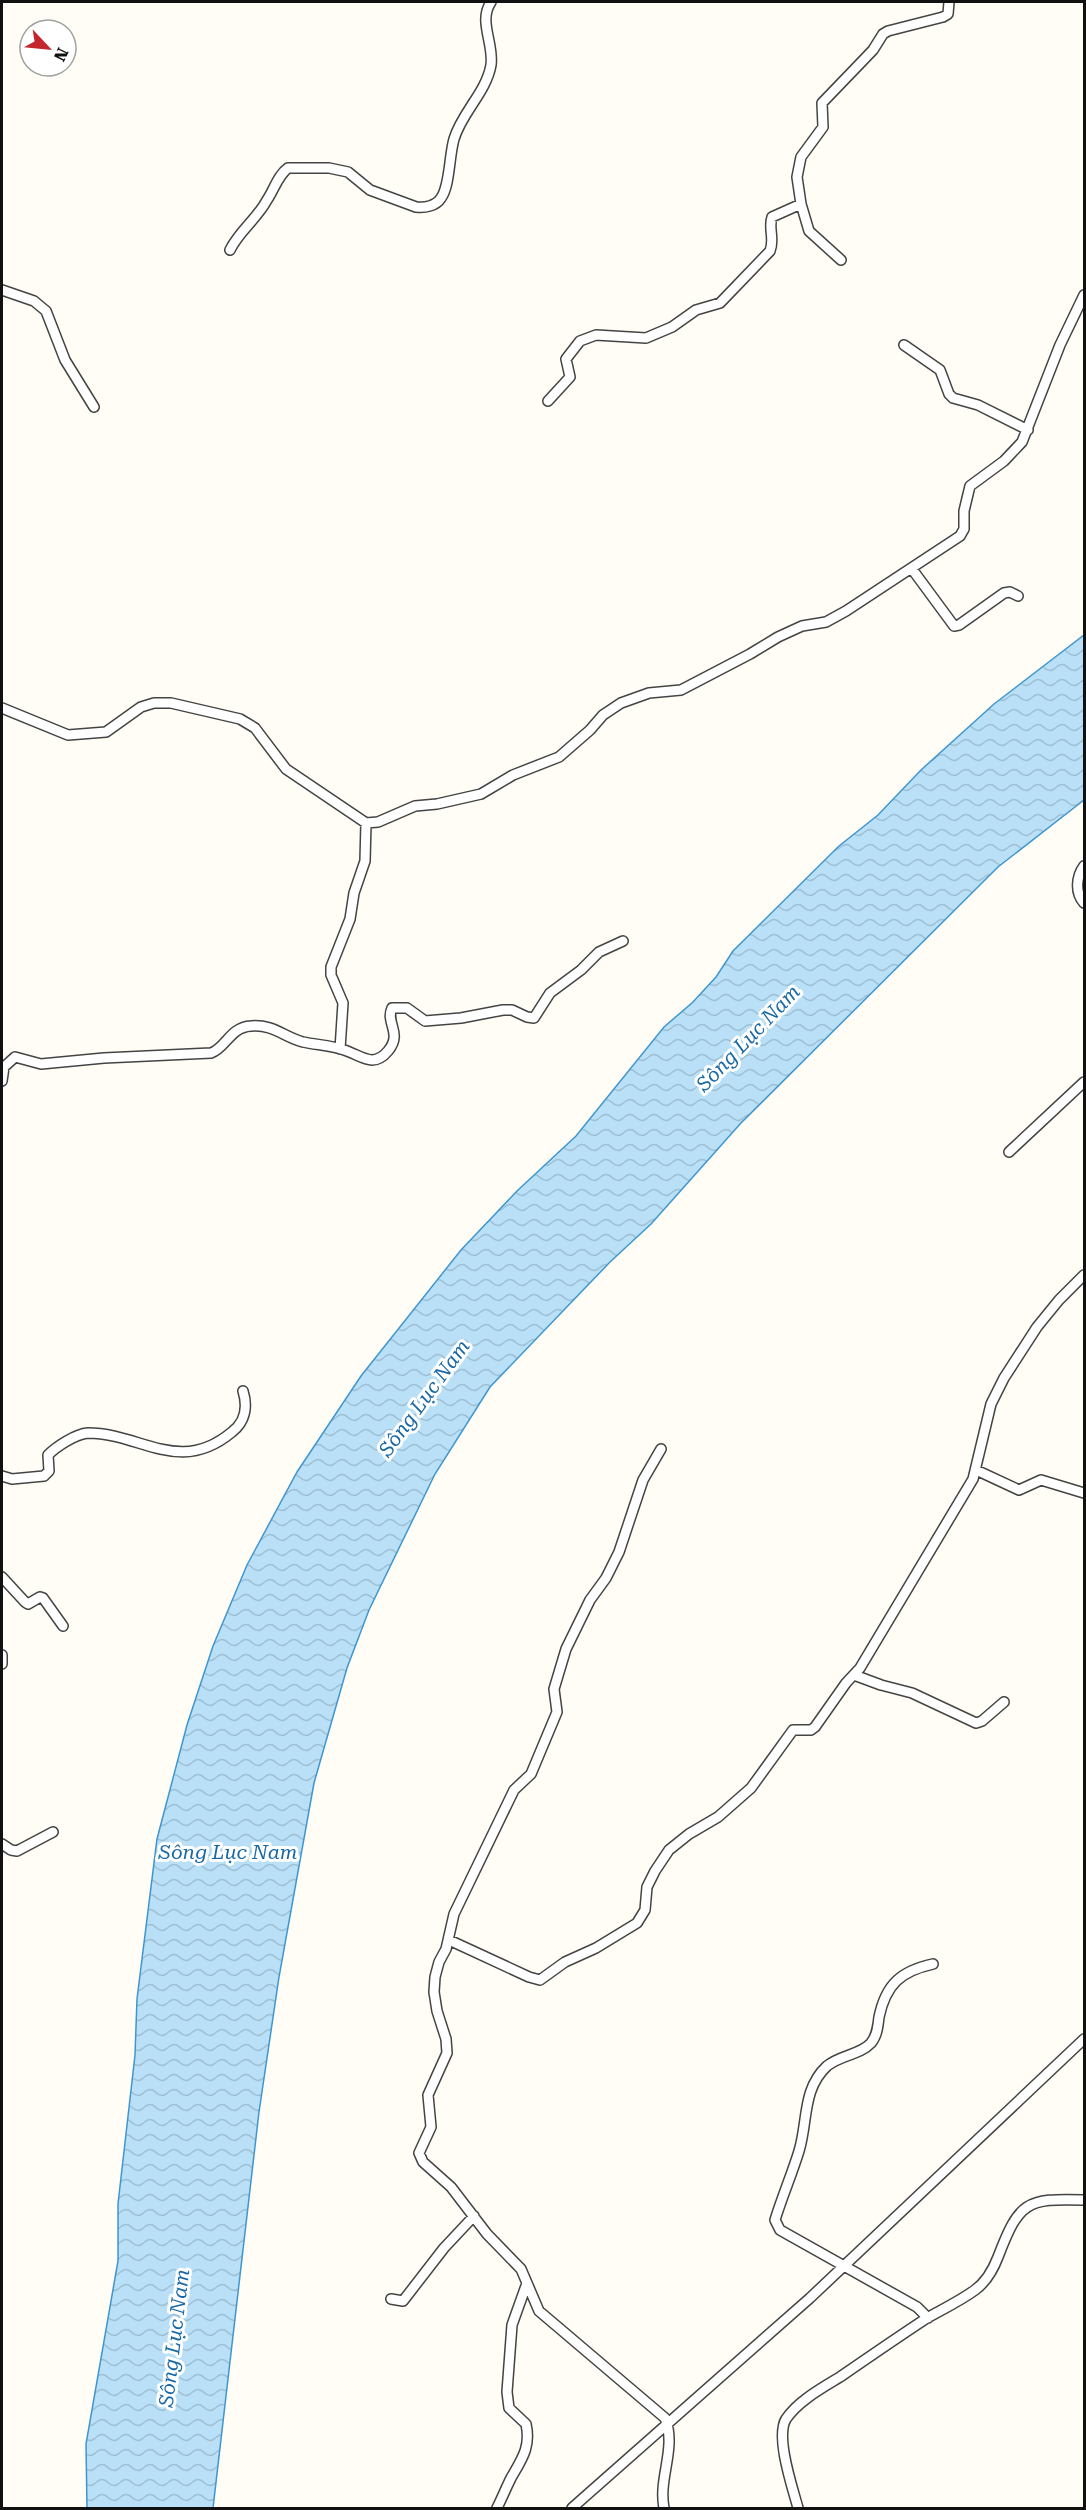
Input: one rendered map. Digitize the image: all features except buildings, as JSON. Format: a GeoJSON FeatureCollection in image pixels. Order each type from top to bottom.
{"type":"FeatureCollection","features":[{"type":"Feature","properties":{"kind":"street"},"geometry":{"type":"LineString","coordinates":[[230,250],[238,236],[252,222],[280,176],[288,168],[316,167],[348,172],[370,190],[416,207],[439,202],[444,193],[448,160],[455,135],[480,94],[491,64],[484,15],[491,2]]}},
{"type":"Feature","properties":{"kind":"street"},"geometry":{"type":"LineString","coordinates":[[841,260],[809,231],[801,204],[798,177],[803,152],[823,127],[821,107],[824,99],[873,50],[888,30],[943,17],[948,14],[949,2]]}},
{"type":"Feature","properties":{"kind":"street"},"geometry":{"type":"LineString","coordinates":[[548,402],[570,377],[566,358],[580,341],[596,335],[646,338],[672,327],[688,314],[725,300],[770,250],[773,242],[770,224],[772,217],[801,204]]}},
{"type":"Feature","properties":{"kind":"street"},"geometry":{"type":"LineString","coordinates":[[2,290],[34,301],[46,311],[66,360],[94,407]]}},
{"type":"Feature","properties":{"kind":"street"},"geometry":{"type":"LineString","coordinates":[[2,708],[68,735],[106,732],[141,707],[154,704],[171,703],[240,719],[255,728],[286,769],[366,822],[378,822],[415,806],[481,795],[513,775],[559,758],[603,715],[621,703],[649,693],[681,690],[778,637],[802,626],[826,622],[912,569],[960,536],[964,526],[964,511],[970,486],[1004,461],[1022,442],[1060,345],[1084,295]]}},
{"type":"Feature","properties":{"kind":"street"},"geometry":{"type":"LineString","coordinates":[[904,345],[940,370],[949,394],[953,398],[978,405],[1028,430]]}},
{"type":"Feature","properties":{"kind":"street"},"geometry":{"type":"LineString","coordinates":[[912,569],[954,626],[959,625],[1004,593],[1010,592],[1018,596]]}},
{"type":"Feature","properties":{"kind":"street"},"geometry":{"type":"LineString","coordinates":[[340,1049],[343,1003],[331,975],[332,966],[350,919],[354,893],[365,861],[366,822]]}},
{"type":"Feature","properties":{"kind":"street"},"geometry":{"type":"LineString","coordinates":[[1084,866],[1078,879],[1078,890],[1084,903]]}},
{"type":"Feature","properties":{"kind":"street"},"geometry":{"type":"LineString","coordinates":[[2,1081],[4,1067],[15,1057],[41,1064],[211,1053],[245,1026],[269,1026],[300,1041],[340,1049],[369,1061],[381,1057],[394,1042],[395,1035],[390,1010],[396,1007],[407,1008],[425,1021],[461,1018],[502,1010],[512,1010],[534,1018],[550,993],[581,970],[599,952],[623,941]]}},
{"type":"Feature","properties":{"kind":"street"},"geometry":{"type":"LineString","coordinates":[[1009,1152],[1084,1082]]}},
{"type":"Feature","properties":{"kind":"street"},"geometry":{"type":"LineString","coordinates":[[449,1940],[540,1980],[565,1962],[637,1923],[642,1915],[647,1887],[655,1870],[669,1850],[689,1834],[718,1817],[751,1788],[793,1730],[815,1728],[854,1675],[887,1626],[898,1603],[964,1494],[976,1470],[991,1404],[1004,1378],[1037,1327],[1084,1275]]}},
{"type":"Feature","properties":{"kind":"street"},"geometry":{"type":"LineString","coordinates":[[2,1476],[12,1479],[44,1476],[49,1471],[48,1455],[83,1434],[114,1436],[162,1451],[212,1446],[242,1424],[245,1411],[243,1391]]}},
{"type":"Feature","properties":{"kind":"street"},"geometry":{"type":"LineString","coordinates":[[661,1449],[643,1480],[620,1552],[606,1578],[590,1600],[566,1649],[554,1689],[557,1712],[531,1774],[514,1790],[454,1914],[449,1940],[439,1962],[434,1992],[446,2039],[447,2053],[428,2095],[431,2127],[419,2153],[423,2162],[451,2187],[487,2234],[521,2269],[539,2311],[625,2386],[658,2410],[667,2424],[670,2442],[663,2485],[664,2508]]}},
{"type":"Feature","properties":{"kind":"street"},"geometry":{"type":"LineString","coordinates":[[976,1470],[1019,1490],[1041,1480],[1084,1493]]}},
{"type":"Feature","properties":{"kind":"street"},"geometry":{"type":"LineString","coordinates":[[2,1576],[28,1604],[40,1597],[43,1598],[63,1626]]}},
{"type":"Feature","properties":{"kind":"street"},"geometry":{"type":"LineString","coordinates":[[2,1655],[2,1664]]}},
{"type":"Feature","properties":{"kind":"street"},"geometry":{"type":"LineString","coordinates":[[854,1675],[912,1693],[976,1723],[982,1721],[1004,1702]]}},
{"type":"Feature","properties":{"kind":"street"},"geometry":{"type":"LineString","coordinates":[[2,1844],[17,1851],[53,1832]]}},
{"type":"Feature","properties":{"kind":"street"},"geometry":{"type":"LineString","coordinates":[[928,2318],[917,2307],[780,2230],[776,2225],[784,2191],[799,2151],[807,2099],[827,2066],[858,2052],[871,2043],[877,2033],[883,1999],[903,1974],[933,1964]]}},
{"type":"Feature","properties":{"kind":"street"},"geometry":{"type":"LineString","coordinates":[[572,2508],[844,2267],[1084,2039]]}},
{"type":"Feature","properties":{"kind":"street"},"geometry":{"type":"LineString","coordinates":[[798,2508],[785,2453],[783,2433],[786,2420],[811,2395],[928,2318],[976,2290],[988,2277],[1014,2218],[1022,2209],[1052,2199],[1084,2199]]}},
{"type":"Feature","properties":{"kind":"street"},"geometry":{"type":"LineString","coordinates":[[391,2299],[403,2301],[444,2248],[474,2216]]}},
{"type":"Feature","properties":{"kind":"street"},"geometry":{"type":"LineString","coordinates":[[497,2508],[524,2459],[527,2443],[526,2424],[509,2408],[507,2392],[512,2325],[527,2283]]}},
{"type":"Feature","properties":{"kind":"water","name":"Sông Lục Nam"},"geometry":{"type":"Polygon","coordinates":[[[1084,635],[1084,800],[998,867],[741,1123],[651,1224],[610,1262],[490,1387],[435,1474],[369,1610],[347,1668],[314,1783],[279,1977],[259,2112],[213,2508],[87,2508],[86,2444],[118,2261],[118,2204],[135,2055],[137,1999],[157,1839],[187,1725],[213,1646],[247,1565],[297,1472],[361,1376],[461,1250],[517,1191],[576,1136],[664,1027],[693,1002],[716,977],[733,951],[839,846],[878,815],[921,770],[994,704],[1084,635]]]}}]}
